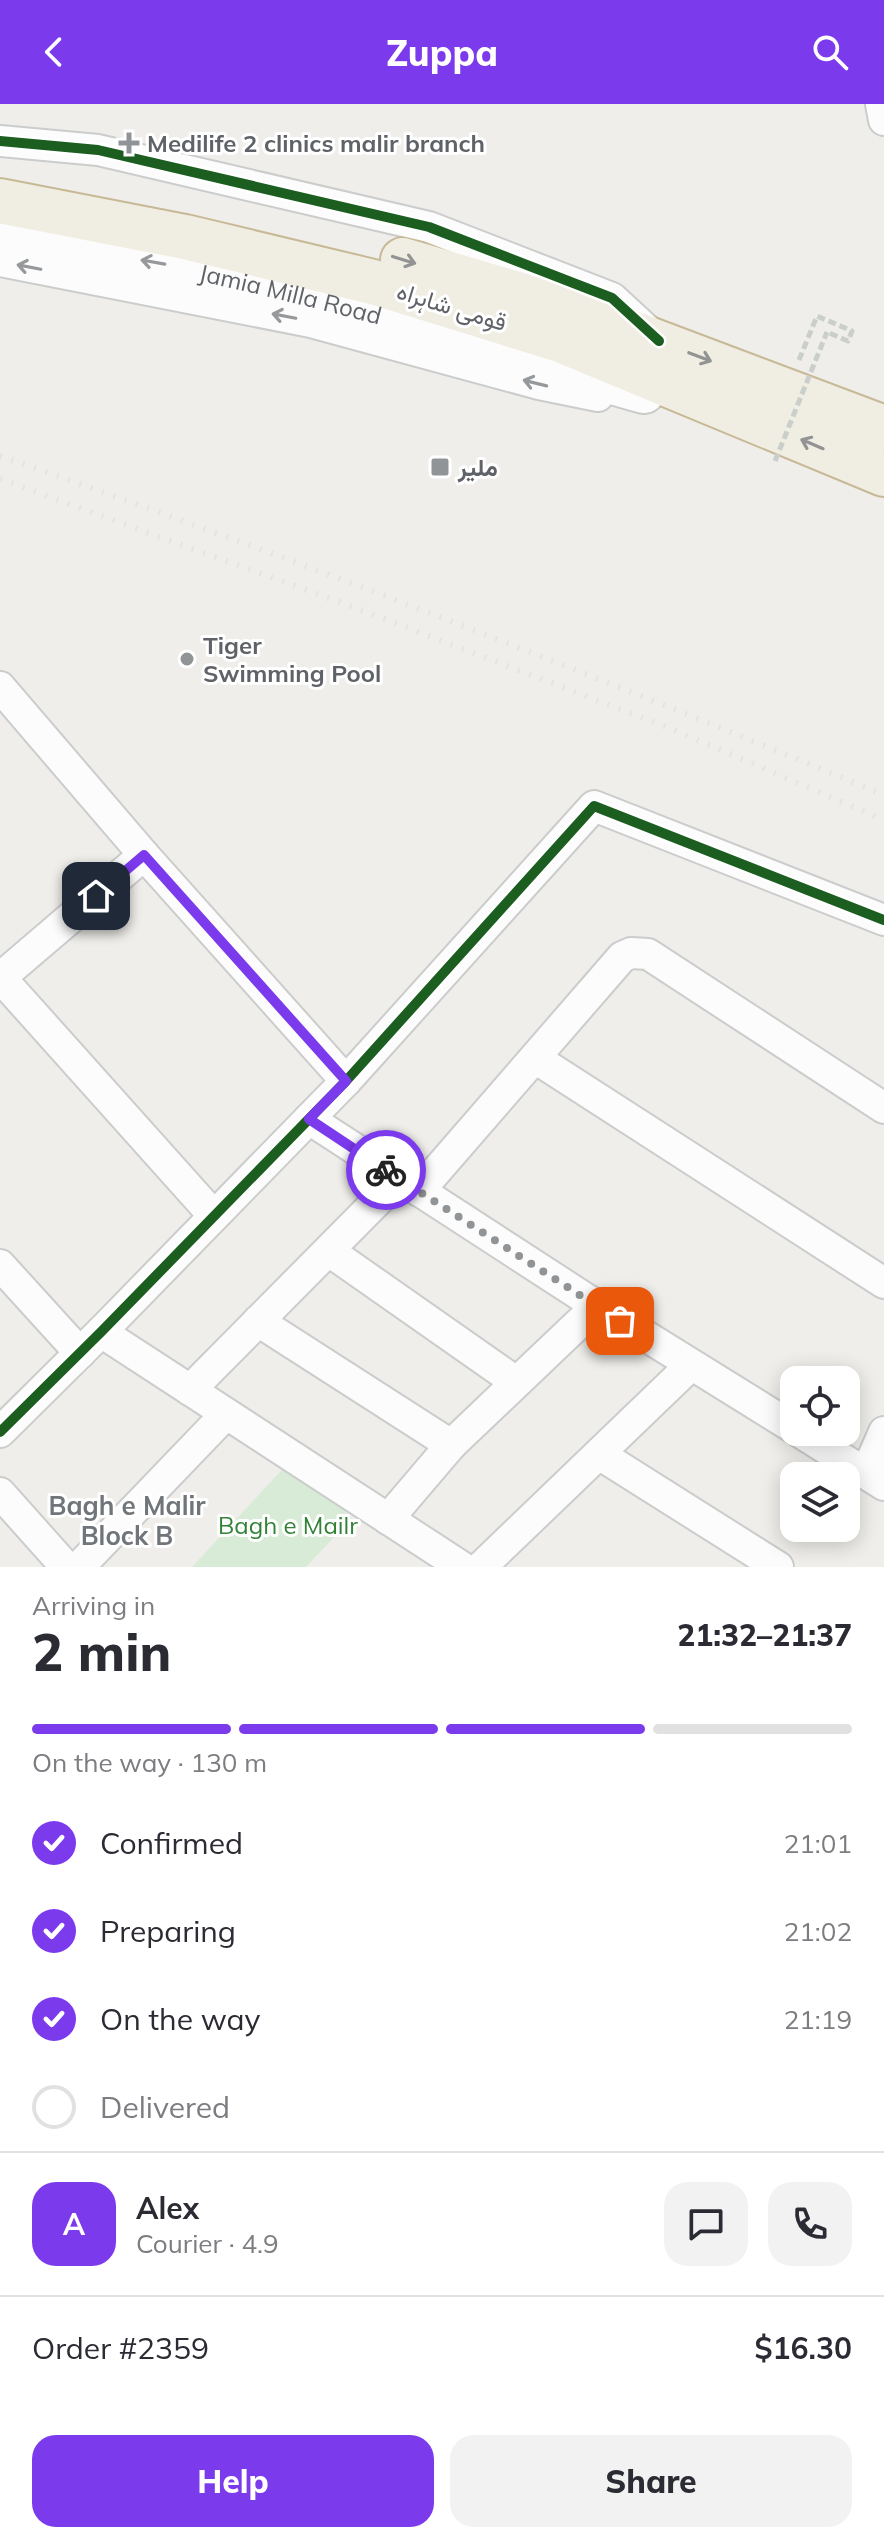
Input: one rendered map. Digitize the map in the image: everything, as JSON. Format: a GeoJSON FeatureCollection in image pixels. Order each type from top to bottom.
{"type":"FeatureCollection","features":[{"type":"Feature","properties":{"kind":"highway","name":"قومی شاہراہ"},"geometry":{"type":"LineString","coordinates":[[0,170],[198,208],[386,255],[567,325],[717,405],[884,474]]}},
{"type":"Feature","properties":{"kind":"highway","name":"قومی شاہراہ"},"geometry":{"type":"LineString","coordinates":[[0,201],[185,237],[567,325],[659,341],[884,428]]}},
{"type":"Feature","properties":{"kind":"main road","name":"Jamia Milla Road"},"geometry":{"type":"LineString","coordinates":[[0,237],[200,271],[350,308],[639,391],[717,405]]}},
{"type":"Feature","properties":{"kind":"street"},"geometry":{"type":"LineString","coordinates":[[881,104],[884,120]]}},
{"type":"Feature","properties":{"kind":"street"},"geometry":{"type":"LineString","coordinates":[[0,141],[98,150],[429,227],[612,298],[659,341]]}},
{"type":"Feature","properties":{"kind":"street"},"geometry":{"type":"LineString","coordinates":[[0,261],[311,322],[568,391],[600,396],[639,391]]}},
{"type":"Feature","properties":{"kind":"street"},"geometry":{"type":"LineString","coordinates":[[0,687],[144,855],[346,1081]]}},
{"type":"Feature","properties":{"kind":"street"},"geometry":{"type":"LineString","coordinates":[[0,1432],[346,1081],[594,806],[884,920]]}},
{"type":"Feature","properties":{"kind":"street"},"geometry":{"type":"LineString","coordinates":[[144,855],[0,978],[214,1216]]}},
{"type":"Feature","properties":{"kind":"street"},"geometry":{"type":"LineString","coordinates":[[190,1390],[329,1251],[409,1184],[535,1058],[622,957],[639,952],[648,954],[884,1108]]}},
{"type":"Feature","properties":{"kind":"street"},"geometry":{"type":"LineString","coordinates":[[535,1058],[884,1283]]}},
{"type":"Feature","properties":{"kind":"street"},"geometry":{"type":"LineString","coordinates":[[309,1119],[597,1306],[780,1419]]}},
{"type":"Feature","properties":{"kind":"street"},"geometry":{"type":"LineString","coordinates":[[329,1251],[516,1382]]}},
{"type":"Feature","properties":{"kind":"street"},"geometry":{"type":"LineString","coordinates":[[0,1265],[90,1343],[190,1390],[462,1567]]}},
{"type":"Feature","properties":{"kind":"street"},"geometry":{"type":"LineString","coordinates":[[388,1519],[451,1445],[597,1306]]}},
{"type":"Feature","properties":{"kind":"street"},"geometry":{"type":"LineString","coordinates":[[258,1321],[451,1445]]}},
{"type":"Feature","properties":{"kind":"street"},"geometry":{"type":"LineString","coordinates":[[498,1562],[599,1454],[691,1365]]}},
{"type":"Feature","properties":{"kind":"street"},"geometry":{"type":"LineString","coordinates":[[79,1567],[226,1414]]}},
{"type":"Feature","properties":{"kind":"street"},"geometry":{"type":"LineString","coordinates":[[822,1446],[875,1479],[884,1432]]}},
{"type":"Feature","properties":{"kind":"street"},"geometry":{"type":"LineString","coordinates":[[599,1454],[778,1567]]}},
{"type":"Feature","properties":{"kind":"street"},"geometry":{"type":"LineString","coordinates":[[0,1493],[66,1567]]}},
{"type":"Feature","properties":{"kind":"path"},"geometry":{"type":"LineString","coordinates":[[775,461],[827,332],[848,341],[852,331],[817,316],[786,390]]}},
{"type":"Feature","properties":{"kind":"green space","name":"Bagh e Mailr"},"geometry":{"type":"Polygon","coordinates":[[[290,1461],[352,1518],[306,1567],[192,1567],[290,1461]]]}},
{"type":"Feature","properties":{"kind":"railway"},"geometry":{"type":"LineString","coordinates":[[0,456],[223,535],[445,619],[884,795]]}},
{"type":"Feature","properties":{"kind":"railway"},"geometry":{"type":"LineString","coordinates":[[0,479],[356,608],[672,729],[884,820]]}},
{"type":"Feature","properties":{"kind":"cycle path"},"geometry":{"type":"LineString","coordinates":[[0,141],[98,150],[429,227],[612,298],[659,341]]}},
{"type":"Feature","properties":{"kind":"cycle path"},"geometry":{"type":"LineString","coordinates":[[0,1432],[346,1081],[594,806],[884,920]]}},
{"type":"Feature","properties":{"kind":"way so far"},"geometry":{"type":"LineString","coordinates":[[386,1170],[620,1321]]}},
{"type":"Feature","properties":{"kind":"place","name":"Medilife 2 clinics malir branch"},"geometry":{"type":"Point","coordinates":[129,143]}},
{"type":"Feature","properties":{"kind":"place","name":"ملیر"},"geometry":{"type":"Point","coordinates":[440,467]}},
{"type":"Feature","properties":{"kind":"place","name":"Tiger Swimming Pool"},"geometry":{"type":"Point","coordinates":[187,659]}},
{"type":"Feature","properties":{"kind":"district","name":"Bagh e Malir Block B"},"geometry":{"type":"Point","coordinates":[127,1520]}},
{"type":"Feature","properties":{"kind":"route"},"geometry":{"type":"LineString","coordinates":[[96,896],[144,855],[346,1081],[309,1119],[386,1170]]}}]}
